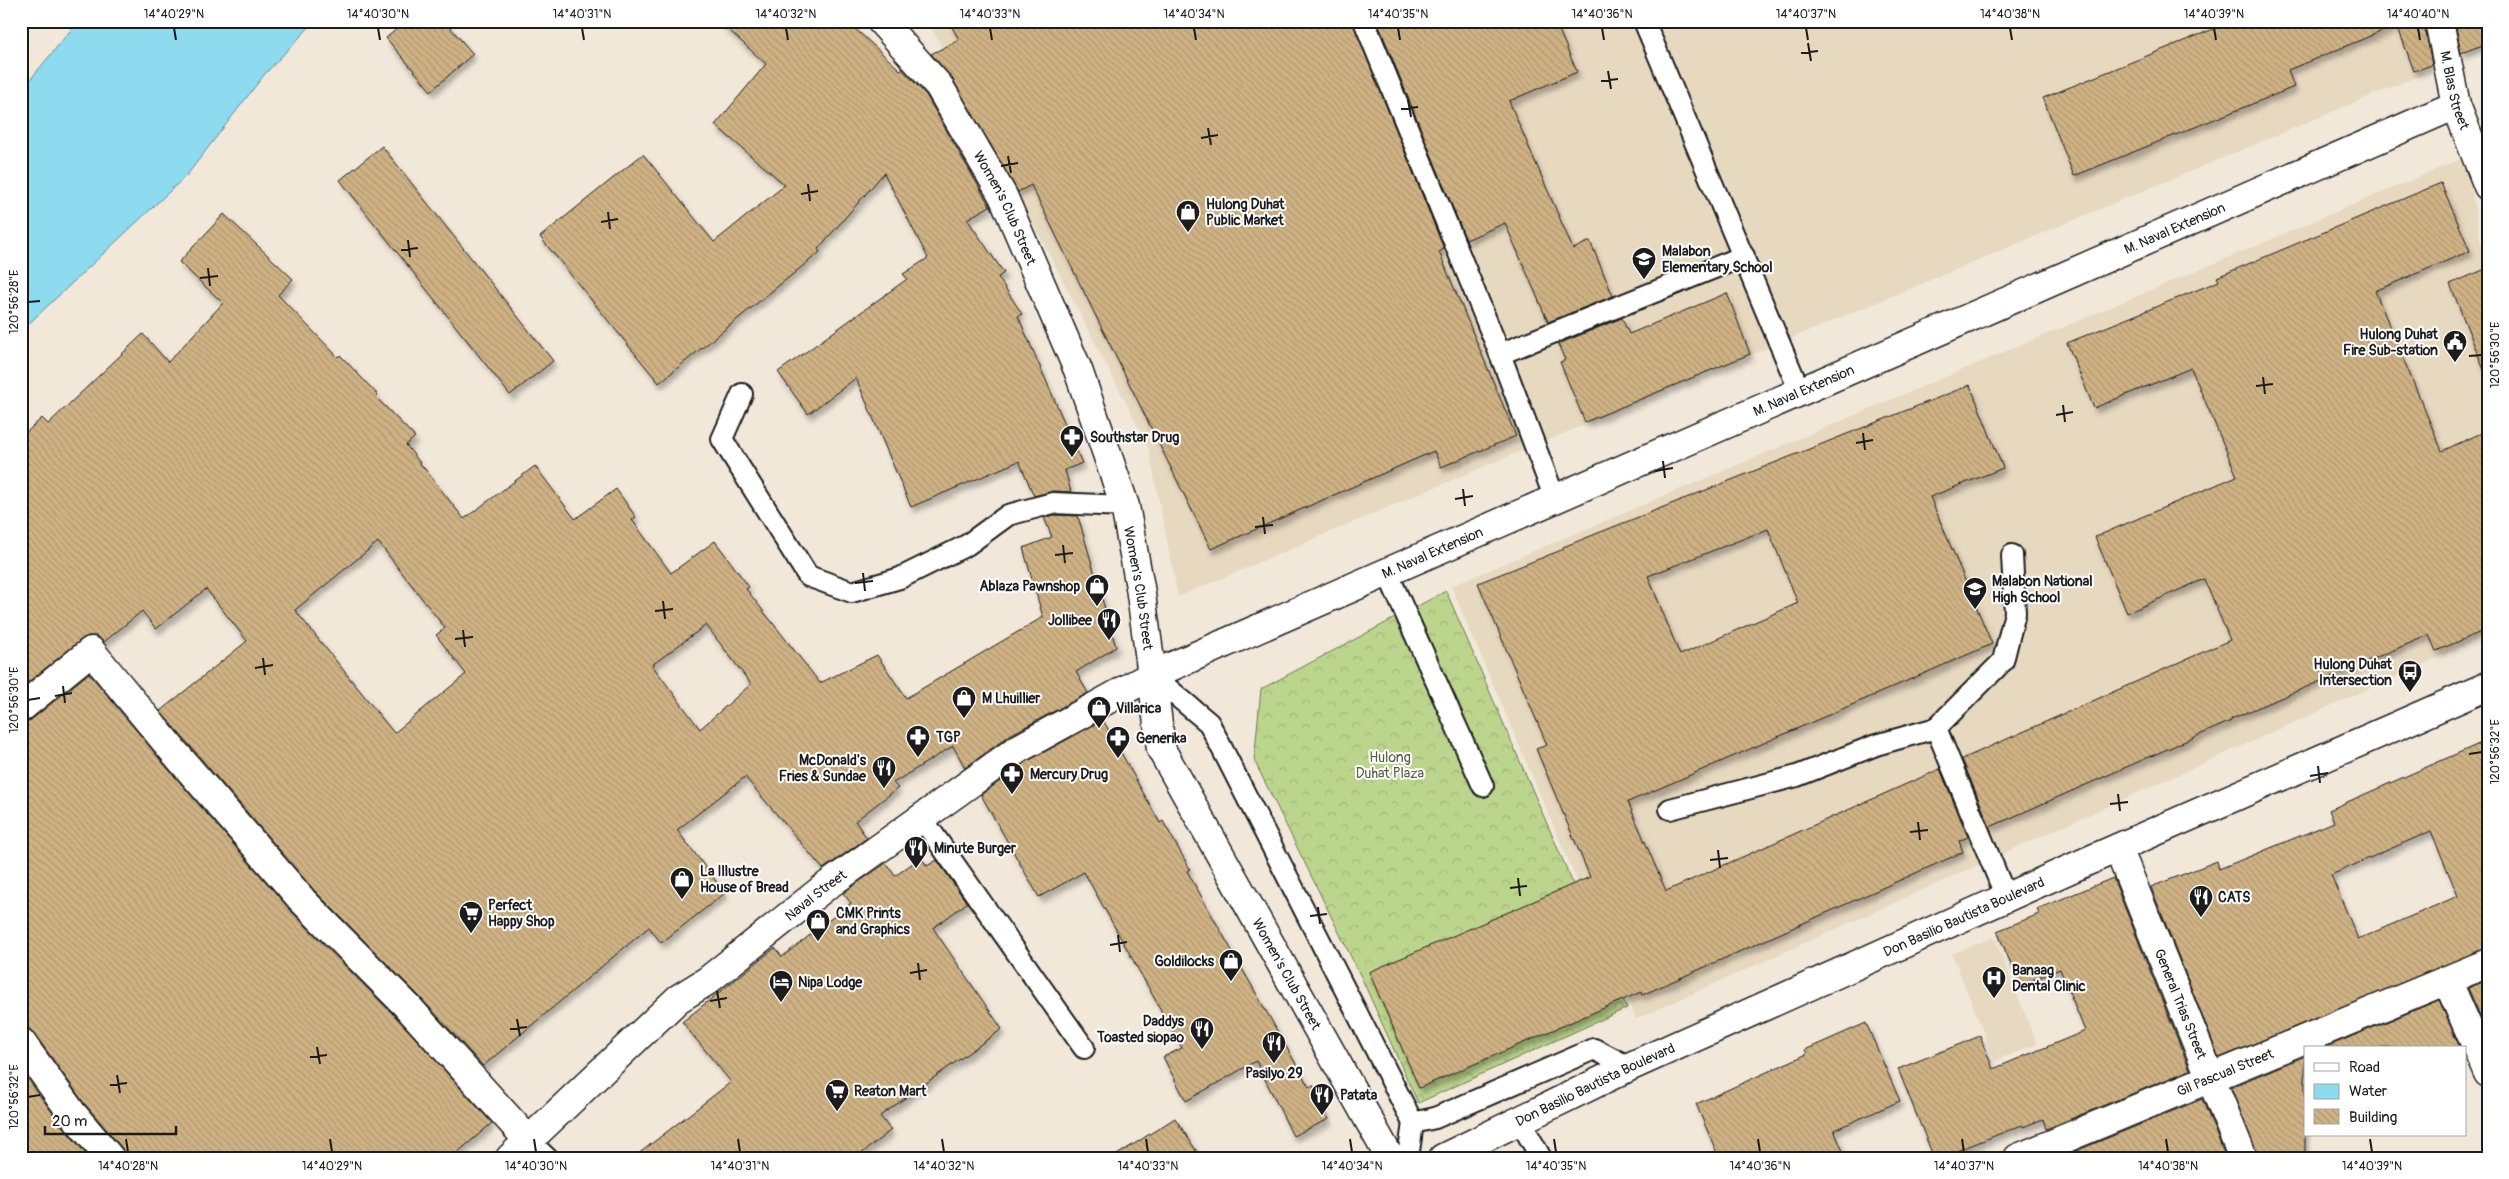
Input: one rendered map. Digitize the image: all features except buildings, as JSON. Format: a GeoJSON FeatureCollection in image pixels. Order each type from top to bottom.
{"type":"FeatureCollection","features":[{"type":"Feature","properties":{"kind":"street","name":"Women's Club Street"},"geometry":{"type":"LineString","coordinates":[[882,21],[939,86],[1003,196],[1078,370],[1125,506],[1140,587],[1161,749],[1390,1158]]}},
{"type":"Feature","properties":{"kind":"street","name":"M. Blas Street"},"geometry":{"type":"LineString","coordinates":[[2439,21],[2456,105],[2488,186]]}},
{"type":"Feature","properties":{"kind":"street","name":"M. Naval Extension"},"geometry":{"type":"LineString","coordinates":[[1152,676],[2456,105]]}},
{"type":"Feature","properties":{"kind":"street"},"geometry":{"type":"LineString","coordinates":[[21,708],[91,651],[174,753],[303,901],[407,1006],[528,1152]]}},
{"type":"Feature","properties":{"kind":"street","name":"Naval Street"},"geometry":{"type":"LineString","coordinates":[[528,1152],[678,1000],[707,981],[825,887],[1018,749],[1152,676]]}},
{"type":"Feature","properties":{"kind":"street","name":"Don Basilio Bautista Boulevard"},"geometry":{"type":"LineString","coordinates":[[1443,1158],[1519,1119],[1629,1067],[2006,897],[2488,686]]}},
{"type":"Feature","properties":{"kind":"street","name":"General Trias Street"},"geometry":{"type":"LineString","coordinates":[[2118,848],[2243,1158]]}},
{"type":"Feature","properties":{"kind":"street","name":"Gil Pascual Street"},"geometry":{"type":"LineString","coordinates":[[2018,1158],[2488,962]]}},
{"type":"Feature","properties":{"kind":"street"},"geometry":{"type":"LineString","coordinates":[[2447,980],[2488,1073]]}},
{"type":"Feature","properties":{"kind":"street"},"geometry":{"type":"LineString","coordinates":[[21,1042],[72,1112],[110,1158]]}},
{"type":"Feature","properties":{"kind":"lane"},"geometry":{"type":"LineString","coordinates":[[1364,21],[1500,354],[1555,500]]}},
{"type":"Feature","properties":{"kind":"lane"},"geometry":{"type":"LineString","coordinates":[[1644,21],[1800,392]]}},
{"type":"Feature","properties":{"kind":"lane"},"geometry":{"type":"LineString","coordinates":[[1500,354],[1744,256]]}},
{"type":"Feature","properties":{"kind":"lane"},"geometry":{"type":"LineString","coordinates":[[742,394],[722,439],[808,576],[852,592],[900,578],[967,545],[1008,515],[1053,503],[1125,506]]}},
{"type":"Feature","properties":{"kind":"lane"},"geometry":{"type":"LineString","coordinates":[[1670,808],[1797,776],[1876,744],[1936,728],[2003,661],[2015,613],[2012,555]]}},
{"type":"Feature","properties":{"kind":"lane"},"geometry":{"type":"LineString","coordinates":[[1387,572],[1483,786]]}},
{"type":"Feature","properties":{"kind":"lane"},"geometry":{"type":"LineString","coordinates":[[1152,676],[1210,723],[1413,1123],[1408,1158]]}},
{"type":"Feature","properties":{"kind":"lane"},"geometry":{"type":"LineString","coordinates":[[1936,728],[2006,897]]}},
{"type":"Feature","properties":{"kind":"lane"},"geometry":{"type":"LineString","coordinates":[[921,817],[1084,1048]]}},
{"type":"Feature","properties":{"kind":"lane"},"geometry":{"type":"LineString","coordinates":[[1413,1123],[1434,1118],[1594,1049],[1629,1067]]}},
{"type":"Feature","properties":{"kind":"lane"},"geometry":{"type":"LineString","coordinates":[[1519,1119],[1541,1158]]}},
{"type":"Feature","properties":{"kind":"shaded area","name":"Malabon Elementary School"},"geometry":{"type":"Polygon","coordinates":[[[928,21],[2401,21],[2423,74],[1440,485],[1178,597],[1148,445],[928,21]]]}},
{"type":"Feature","properties":{"kind":"shaded area","name":"Malabon National High School"},"geometry":{"type":"Polygon","coordinates":[[[2466,157],[2483,257],[2488,267],[2488,635],[1636,1019],[1451,586],[2466,157]]]}},
{"type":"Feature","properties":{"kind":"shaded area","name":"Banaag Dental Clinic"},"geometry":{"type":"Polygon","coordinates":[[[1994,937],[2037,1044],[1995,1061],[1952,954],[1994,937]]]}},
{"type":"Feature","properties":{"kind":"green space","name":"Hulong Duhat Plaza"},"geometry":{"type":"Polygon","coordinates":[[[1446,591],[1627,1008],[1418,1103],[1362,979],[1254,760],[1261,689],[1446,591]]]}},
{"type":"Feature","properties":{"kind":"water"},"geometry":{"type":"Polygon","coordinates":[[[78,21],[315,21],[264,75],[187,175],[21,331],[21,91],[78,21]]]}},
{"type":"Feature","properties":{"kind":"place","name":"Hulong Duhat Public Market"},"geometry":{"type":"Point","coordinates":[1188,233]}},
{"type":"Feature","properties":{"kind":"place","name":"Malabon Elementary School"},"geometry":{"type":"Point","coordinates":[1644,280]}},
{"type":"Feature","properties":{"kind":"place","name":"Hulong Duhat Fire Sub-station"},"geometry":{"type":"Point","coordinates":[2455,363]}},
{"type":"Feature","properties":{"kind":"place","name":"Southstar Drug"},"geometry":{"type":"Point","coordinates":[1072,458]}},
{"type":"Feature","properties":{"kind":"place","name":"Ablaza Pawnshop"},"geometry":{"type":"Point","coordinates":[1097,607]}},
{"type":"Feature","properties":{"kind":"place","name":"Malabon National High School"},"geometry":{"type":"Point","coordinates":[1975,610]}},
{"type":"Feature","properties":{"kind":"place","name":"Jollibee"},"geometry":{"type":"Point","coordinates":[1109,641]}},
{"type":"Feature","properties":{"kind":"place","name":"Hulong Duhat Intersection"},"geometry":{"type":"Point","coordinates":[2410,693]}},
{"type":"Feature","properties":{"kind":"place","name":"M Lhuillier"},"geometry":{"type":"Point","coordinates":[964,719]}},
{"type":"Feature","properties":{"kind":"place","name":"Villarica"},"geometry":{"type":"Point","coordinates":[1099,729]}},
{"type":"Feature","properties":{"kind":"place","name":"TGP"},"geometry":{"type":"Point","coordinates":[918,758]}},
{"type":"Feature","properties":{"kind":"place","name":"Generika"},"geometry":{"type":"Point","coordinates":[1118,759]}},
{"type":"Feature","properties":{"kind":"place","name":"McDonald's Fries & Sundae"},"geometry":{"type":"Point","coordinates":[884,789]}},
{"type":"Feature","properties":{"kind":"place","name":"Mercury Drug"},"geometry":{"type":"Point","coordinates":[1012,795]}},
{"type":"Feature","properties":{"kind":"place","name":"Minute Burger"},"geometry":{"type":"Point","coordinates":[916,869]}},
{"type":"Feature","properties":{"kind":"place","name":"La Illustre House of Bread"},"geometry":{"type":"Point","coordinates":[682,900]}},
{"type":"Feature","properties":{"kind":"place","name":"CATS"},"geometry":{"type":"Point","coordinates":[2201,918]}},
{"type":"Feature","properties":{"kind":"place","name":"Perfect Happy Shop"},"geometry":{"type":"Point","coordinates":[471,934]}},
{"type":"Feature","properties":{"kind":"place","name":"CMK Prints and Graphics"},"geometry":{"type":"Point","coordinates":[818,942]}},
{"type":"Feature","properties":{"kind":"place","name":"Goldilocks"},"geometry":{"type":"Point","coordinates":[1231,982]}},
{"type":"Feature","properties":{"kind":"place","name":"Banaag Dental Clinic"},"geometry":{"type":"Point","coordinates":[1994,999]}},
{"type":"Feature","properties":{"kind":"place","name":"Nipa Lodge"},"geometry":{"type":"Point","coordinates":[781,1003]}},
{"type":"Feature","properties":{"kind":"place","name":"Daddys Toasted siopao"},"geometry":{"type":"Point","coordinates":[1202,1050]}},
{"type":"Feature","properties":{"kind":"place","name":"Pasilyo 29"},"geometry":{"type":"Point","coordinates":[1274,1064]}},
{"type":"Feature","properties":{"kind":"place","name":"Reaton Mart"},"geometry":{"type":"Point","coordinates":[837,1112]}},
{"type":"Feature","properties":{"kind":"place","name":"Patata"},"geometry":{"type":"Point","coordinates":[1322,1116]}}]}
